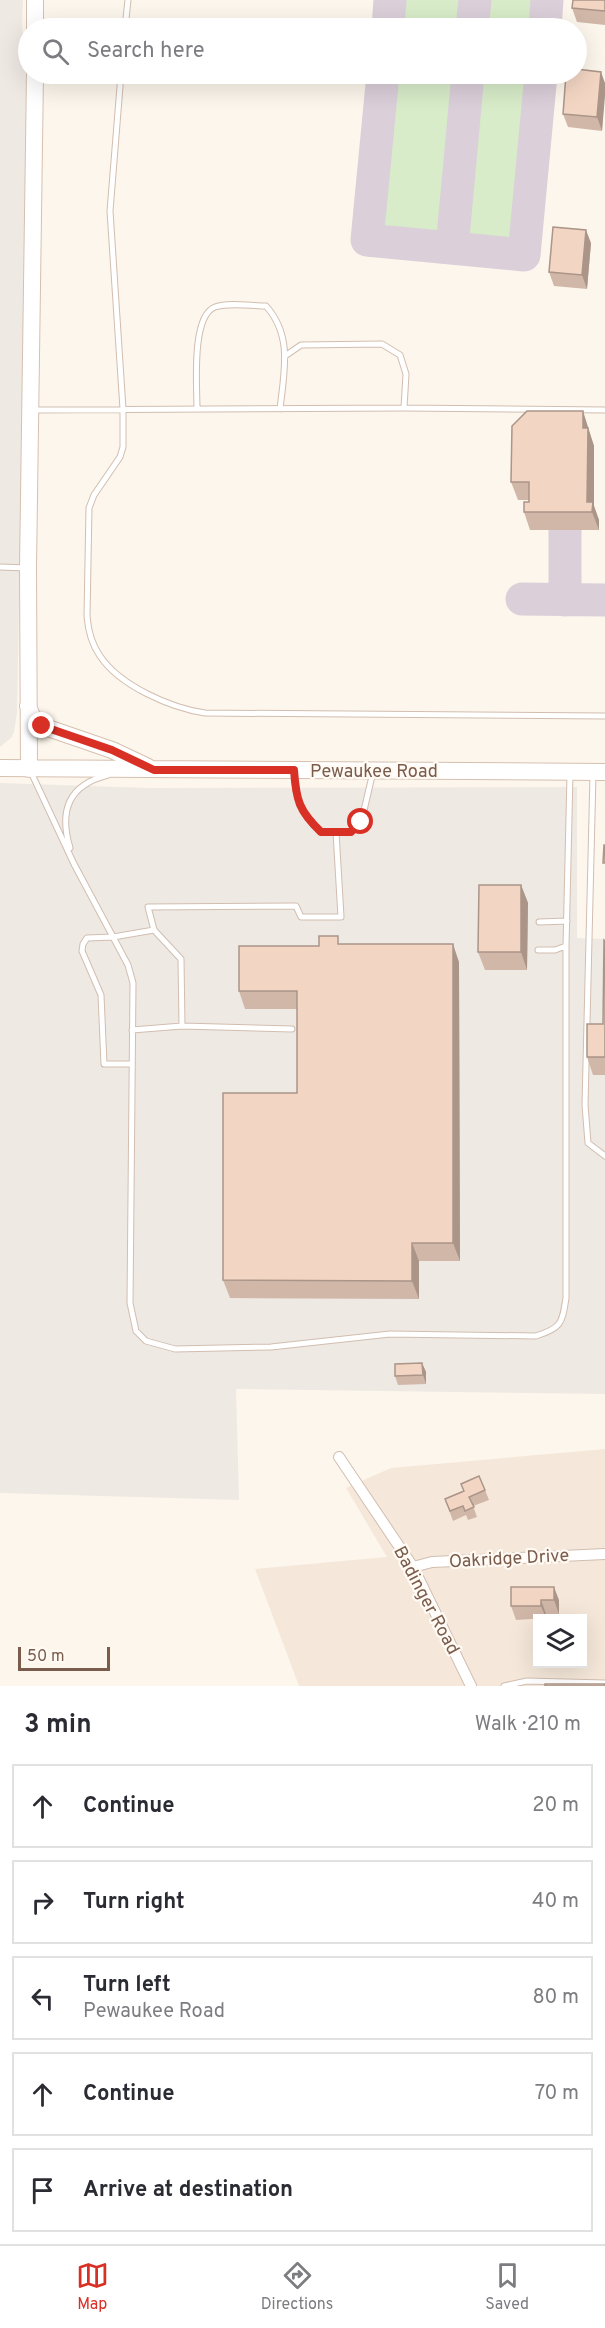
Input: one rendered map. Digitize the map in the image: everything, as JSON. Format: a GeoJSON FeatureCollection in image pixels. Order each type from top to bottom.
{"type":"FeatureCollection","features":[{"type":"Feature","properties":{"kind":"main road"},"geometry":{"type":"LineString","coordinates":[[35,0],[35,18]]}},
{"type":"Feature","properties":{"kind":"main road"},"geometry":{"type":"LineString","coordinates":[[29,769],[28,568],[34,84]]}},
{"type":"Feature","properties":{"kind":"main road"},"geometry":{"type":"LineString","coordinates":[[28,706],[32,716],[42,726],[112,750],[146,770]]}},
{"type":"Feature","properties":{"kind":"main road","name":"Pewaukee Road"},"geometry":{"type":"LineString","coordinates":[[0,768],[599,772]]}},
{"type":"Feature","properties":{"kind":"street","name":"Badinger Road"},"geometry":{"type":"LineString","coordinates":[[339,1457],[413,1567],[471,1686]]}},
{"type":"Feature","properties":{"kind":"street","name":"Oakridge Drive"},"geometry":{"type":"LineString","coordinates":[[413,1567],[432,1562],[605,1554]]}},
{"type":"Feature","properties":{"kind":"lane"},"geometry":{"type":"LineString","coordinates":[[126,18],[128,0]]}},
{"type":"Feature","properties":{"kind":"lane"},"geometry":{"type":"LineString","coordinates":[[120,84],[110,211],[123,409],[123,447],[120,457],[94,495],[89,508],[87,616],[89,632],[100,656],[110,669],[128,681],[183,709],[205,713],[605,716]]}},
{"type":"Feature","properties":{"kind":"lane"},"geometry":{"type":"LineString","coordinates":[[197,409],[199,333],[205,316],[214,307],[228,305],[266,306],[277,318],[282,333],[285,356],[280,409]]}},
{"type":"Feature","properties":{"kind":"lane"},"geometry":{"type":"LineString","coordinates":[[285,356],[301,345],[382,344],[400,355],[406,374],[404,408]]}},
{"type":"Feature","properties":{"kind":"lane"},"geometry":{"type":"LineString","coordinates":[[31,410],[404,408],[605,410]]}},
{"type":"Feature","properties":{"kind":"lane"},"geometry":{"type":"LineString","coordinates":[[0,567],[28,568]]}},
{"type":"Feature","properties":{"kind":"lane"},"geometry":{"type":"LineString","coordinates":[[29,769],[74,864],[128,965],[133,982],[130,1303],[136,1331],[146,1341],[175,1349],[271,1347],[390,1334],[536,1336],[554,1331],[562,1320],[566,1298],[566,946],[570,772]]}},
{"type":"Feature","properties":{"kind":"lane"},"geometry":{"type":"LineString","coordinates":[[74,864],[64,829],[65,814],[72,797],[82,787],[99,778],[146,770]]}},
{"type":"Feature","properties":{"kind":"lane"},"geometry":{"type":"LineString","coordinates":[[294,770],[295,794],[304,816],[321,832],[351,832],[361,822],[373,771]]}},
{"type":"Feature","properties":{"kind":"lane"},"geometry":{"type":"LineString","coordinates":[[599,772],[585,1105],[588,1143],[605,1156]]}},
{"type":"Feature","properties":{"kind":"lane"},"geometry":{"type":"LineString","coordinates":[[182,1026],[181,958],[154,930],[148,907],[296,906],[302,917],[340,916],[336,832]]}},
{"type":"Feature","properties":{"kind":"lane"},"geometry":{"type":"LineString","coordinates":[[539,922],[567,921]]}},
{"type":"Feature","properties":{"kind":"lane"},"geometry":{"type":"LineString","coordinates":[[132,1064],[104,1064],[101,995],[82,951],[83,944],[87,938],[113,937],[154,930]]}},
{"type":"Feature","properties":{"kind":"lane"},"geometry":{"type":"LineString","coordinates":[[538,950],[555,950],[566,946]]}},
{"type":"Feature","properties":{"kind":"lane"},"geometry":{"type":"LineString","coordinates":[[132,1030],[182,1026],[291,1029]]}},
{"type":"Feature","properties":{"kind":"lane"},"geometry":{"type":"LineString","coordinates":[[504,1686],[527,1681],[605,1683]]}},
{"type":"Feature","properties":{"kind":"shaded area"},"geometry":{"type":"Polygon","coordinates":[[[0,0],[23,0],[22,18],[18,18],[18,84],[29,84],[17,713],[11,738],[0,747],[0,0]]]}},
{"type":"Feature","properties":{"kind":"shaded area"},"geometry":{"type":"Polygon","coordinates":[[[0,783],[149,788],[577,787],[577,938],[605,939],[605,1394],[236,1389],[239,1500],[0,1493],[0,783]]]}},
{"type":"Feature","properties":{"kind":"shaded area"},"geometry":{"type":"Polygon","coordinates":[[[605,1449],[605,1686],[299,1686],[255,1569],[387,1557],[346,1488],[391,1468],[605,1449]]]}},
{"type":"Feature","properties":{"kind":"green space"},"geometry":{"type":"Polygon","coordinates":[[[400,0],[467,0],[466,18],[398,18],[400,0]]]}},
{"type":"Feature","properties":{"kind":"green space"},"geometry":{"type":"Polygon","coordinates":[[[482,0],[540,0],[539,18],[480,18],[482,0]]]}},
{"type":"Feature","properties":{"kind":"green space"},"geometry":{"type":"Polygon","coordinates":[[[392,84],[460,84],[447,230],[436,238],[421,240],[390,236],[381,228],[392,84]]]}},
{"type":"Feature","properties":{"kind":"green space"},"geometry":{"type":"Polygon","coordinates":[[[474,84],[533,84],[519,237],[511,245],[470,243],[462,235],[474,84]]]}},
{"type":"Feature","properties":{"kind":"building"},"geometry":{"type":"Polygon","coordinates":[[[573,0],[605,0],[605,11],[572,8],[573,0]]]}},
{"type":"Feature","properties":{"kind":"building"},"geometry":{"type":"Polygon","coordinates":[[[587,70],[601,72],[597,117],[563,114],[565,84],[587,84],[587,70]]]}},
{"type":"Feature","properties":{"kind":"building"},"geometry":{"type":"Polygon","coordinates":[[[553,227],[586,230],[582,275],[549,272],[553,227]]]}},
{"type":"Feature","properties":{"kind":"building"},"geometry":{"type":"Polygon","coordinates":[[[527,411],[583,411],[583,428],[588,428],[587,502],[593,502],[592,512],[524,512],[524,502],[529,502],[529,482],[511,482],[512,426],[527,411]]]}},
{"type":"Feature","properties":{"kind":"building"},"geometry":{"type":"Polygon","coordinates":[[[604,845],[605,863],[603,863],[604,845]]]}},
{"type":"Feature","properties":{"kind":"building"},"geometry":{"type":"Polygon","coordinates":[[[479,885],[521,885],[521,952],[478,952],[479,885]]]}},
{"type":"Feature","properties":{"kind":"building"},"geometry":{"type":"Polygon","coordinates":[[[319,936],[338,936],[338,944],[453,944],[453,1243],[412,1243],[412,1281],[223,1280],[223,1093],[297,1093],[297,991],[239,991],[239,946],[319,946],[319,936]]]}},
{"type":"Feature","properties":{"kind":"building"},"geometry":{"type":"Polygon","coordinates":[[[604,940],[605,1057],[587,1057],[587,1024],[603,1024],[604,940]]]}},
{"type":"Feature","properties":{"kind":"building"},"geometry":{"type":"Polygon","coordinates":[[[422,1363],[423,1375],[395,1376],[395,1364],[422,1363]]]}},
{"type":"Feature","properties":{"kind":"building"},"geometry":{"type":"Polygon","coordinates":[[[479,1476],[485,1490],[469,1497],[474,1507],[465,1511],[463,1506],[450,1511],[445,1499],[464,1491],[461,1484],[479,1476]]]}},
{"type":"Feature","properties":{"kind":"building"},"geometry":{"type":"Polygon","coordinates":[[[511,1587],[554,1587],[554,1600],[541,1600],[541,1606],[511,1606],[511,1587]]]}},
{"type":"Feature","properties":{"kind":"building"},"geometry":{"type":"Polygon","coordinates":[[[545,1684],[605,1684],[605,1686],[545,1686],[545,1684]]]}},
{"type":"Feature","properties":{"kind":"taxiway"},"geometry":{"type":"LineString","coordinates":[[389,18],[390,0]]}},
{"type":"Feature","properties":{"kind":"taxiway"},"geometry":{"type":"LineString","coordinates":[[473,18],[475,0]]}},
{"type":"Feature","properties":{"kind":"taxiway"},"geometry":{"type":"LineString","coordinates":[[546,18],[547,0]]}},
{"type":"Feature","properties":{"kind":"taxiway"},"geometry":{"type":"LineString","coordinates":[[382,84],[367,240],[524,255],[540,84]]}},
{"type":"Feature","properties":{"kind":"taxiway"},"geometry":{"type":"LineString","coordinates":[[452,248],[467,84]]}},
{"type":"Feature","properties":{"kind":"taxiway"},"geometry":{"type":"LineString","coordinates":[[565,530],[565,600]]}},
{"type":"Feature","properties":{"kind":"taxiway"},"geometry":{"type":"LineString","coordinates":[[522,599],[605,600]]}},
{"type":"Feature","properties":{"kind":"route"},"geometry":{"type":"LineString","coordinates":[[42,726],[112,750],[154,770],[294,770],[295,794],[304,816],[321,832],[351,832],[361,822]]}}]}
